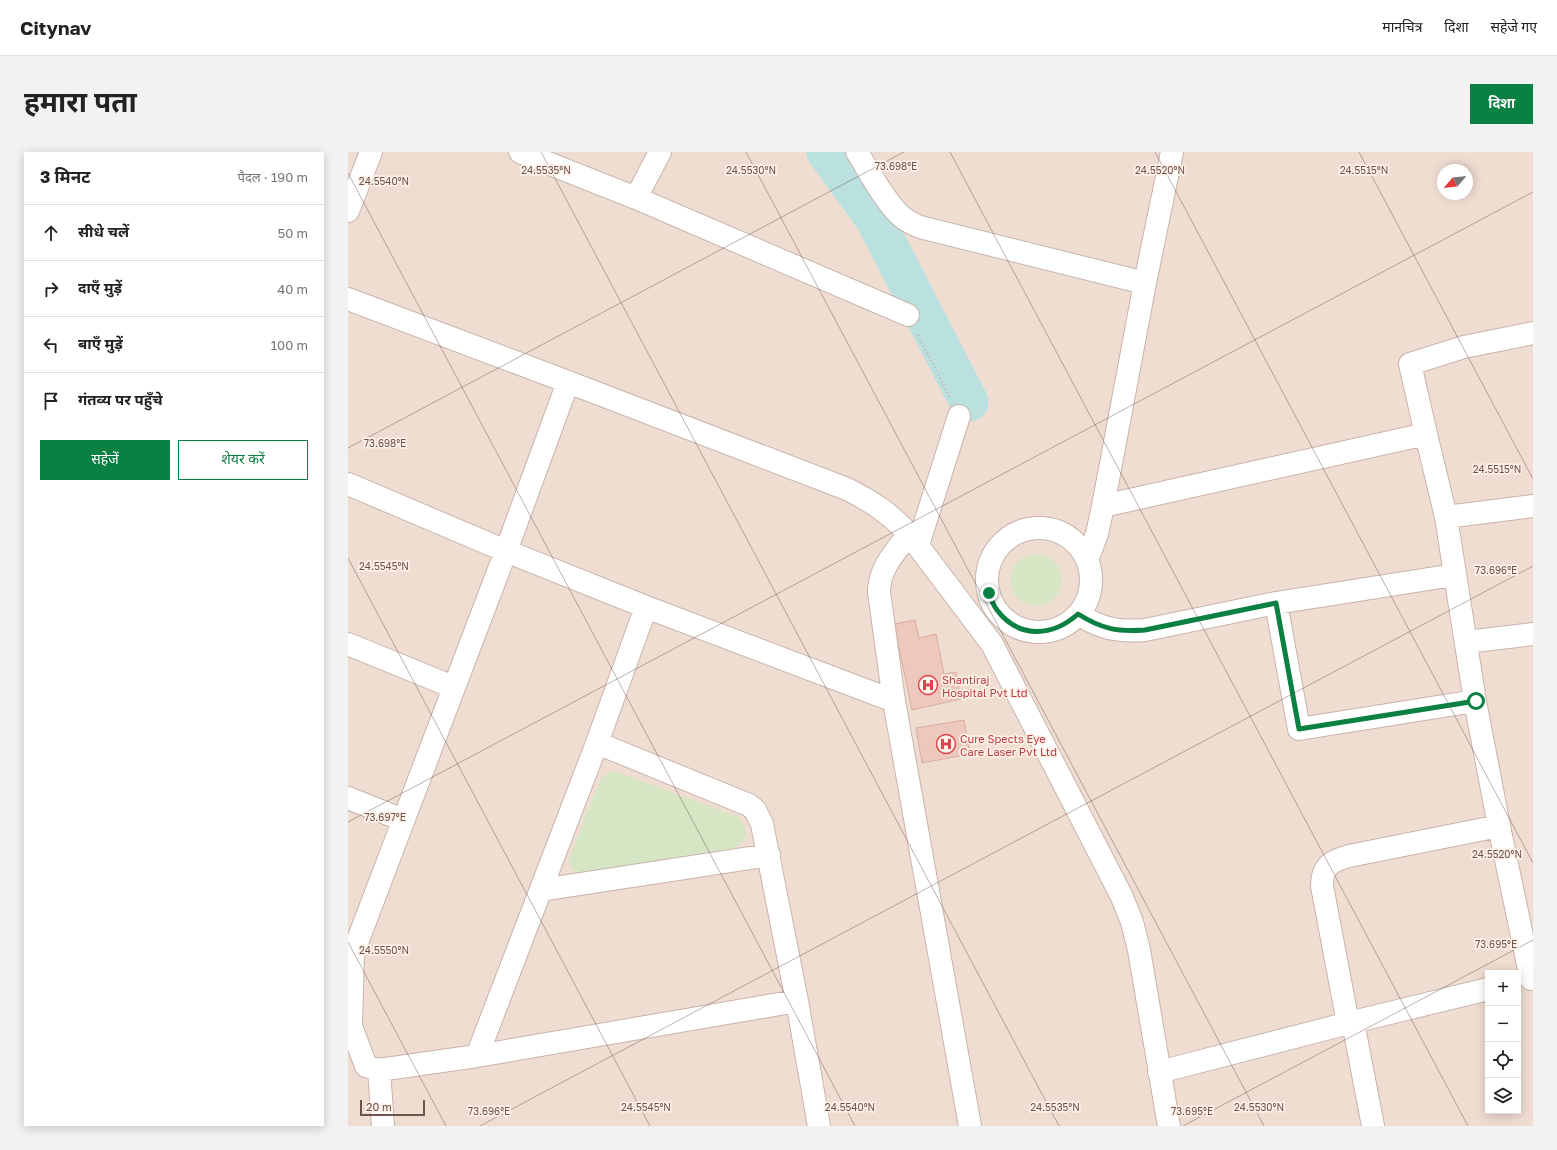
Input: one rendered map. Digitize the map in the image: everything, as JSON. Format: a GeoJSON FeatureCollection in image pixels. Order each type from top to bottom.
{"type":"FeatureCollection","features":[{"type":"Feature","properties":{"kind":"street"},"geometry":{"type":"LineString","coordinates":[[348,211],[371,152]]}},
{"type":"Feature","properties":{"kind":"street"},"geometry":{"type":"LineString","coordinates":[[520,152],[636,198],[908,315]]}},
{"type":"Feature","properties":{"kind":"street"},"geometry":{"type":"LineString","coordinates":[[636,198],[660,152]]}},
{"type":"Feature","properties":{"kind":"street"},"geometry":{"type":"LineString","coordinates":[[841,152],[860,156],[893,208],[902,217],[920,227],[1145,283]]}},
{"type":"Feature","properties":{"kind":"street"},"geometry":{"type":"LineString","coordinates":[[1087,560],[1096,534],[1103,506],[1145,283],[1172,152]]}},
{"type":"Feature","properties":{"kind":"street"},"geometry":{"type":"LineString","coordinates":[[348,299],[847,489],[884,509],[914,539],[992,644],[1122,897],[1132,922],[1140,957],[1169,1126]]}},
{"type":"Feature","properties":{"kind":"street"},"geometry":{"type":"LineString","coordinates":[[1527,980],[1476,701],[1454,575],[1446,517],[1410,364],[1471,346],[1533,333]]}},
{"type":"Feature","properties":{"kind":"street"},"geometry":{"type":"LineString","coordinates":[[568,382],[506,551],[353,953],[351,1026],[366,1066],[379,1070],[477,1056],[797,1001]]}},
{"type":"Feature","properties":{"kind":"street"},"geometry":{"type":"LineString","coordinates":[[959,416],[914,539],[888,562],[881,573],[878,592],[894,702],[970,1126]]}},
{"type":"Feature","properties":{"kind":"street"},"geometry":{"type":"LineString","coordinates":[[1103,506],[1426,434]]}},
{"type":"Feature","properties":{"kind":"street"},"geometry":{"type":"LineString","coordinates":[[348,484],[506,551],[646,607],[894,702]]}},
{"type":"Feature","properties":{"kind":"street"},"geometry":{"type":"LineString","coordinates":[[1446,517],[1533,506]]}},
{"type":"Feature","properties":{"kind":"street"},"geometry":{"type":"LineString","coordinates":[[1030,528],[1048,528],[1064,534],[1078,545],[1087,560],[1090,574],[1090,588],[1086,602],[1078,614],[1068,623],[1055,630],[1041,632],[1024,630],[1008,622],[993,604],[989,593],[987,576],[991,559],[1000,545],[1014,534],[1030,528]]}},
{"type":"Feature","properties":{"kind":"street"},"geometry":{"type":"LineString","coordinates":[[1078,614],[1093,623],[1106,628],[1120,631],[1145,630],[1276,603],[1454,575]]}},
{"type":"Feature","properties":{"kind":"street"},"geometry":{"type":"LineString","coordinates":[[1276,603],[1299,729],[1476,701]]}},
{"type":"Feature","properties":{"kind":"street"},"geometry":{"type":"LineString","coordinates":[[477,1056],[597,744],[646,607]]}},
{"type":"Feature","properties":{"kind":"street"},"geometry":{"type":"LineString","coordinates":[[992,644],[1008,622]]}},
{"type":"Feature","properties":{"kind":"street"},"geometry":{"type":"LineString","coordinates":[[1466,642],[1533,634]]}},
{"type":"Feature","properties":{"kind":"street"},"geometry":{"type":"LineString","coordinates":[[348,644],[453,687]]}},
{"type":"Feature","properties":{"kind":"street"},"geometry":{"type":"LineString","coordinates":[[597,744],[749,805],[755,810],[759,817],[769,855],[819,1126]]}},
{"type":"Feature","properties":{"kind":"street"},"geometry":{"type":"LineString","coordinates":[[348,798],[403,820]]}},
{"type":"Feature","properties":{"kind":"street"},"geometry":{"type":"LineString","coordinates":[[1373,1126],[1322,886],[1322,877],[1325,868],[1336,860],[1349,856],[1499,826]]}},
{"type":"Feature","properties":{"kind":"street"},"geometry":{"type":"LineString","coordinates":[[541,890],[769,855]]}},
{"type":"Feature","properties":{"kind":"street"},"geometry":{"type":"LineString","coordinates":[[1159,1072],[1350,1022],[1485,990]]}},
{"type":"Feature","properties":{"kind":"street"},"geometry":{"type":"LineString","coordinates":[[379,1070],[383,1126]]}},
{"type":"Feature","properties":{"kind":"path"},"geometry":{"type":"LineString","coordinates":[[908,315],[959,416]]}},
{"type":"Feature","properties":{"kind":"shaded area"},"geometry":{"type":"Polygon","coordinates":[[[348,152],[1533,152],[1533,1126],[348,1126],[348,152]]]}},
{"type":"Feature","properties":{"kind":"green space"},"geometry":{"type":"Polygon","coordinates":[[[1031,554],[1041,554],[1050,558],[1058,566],[1062,575],[1062,585],[1058,594],[1050,602],[1041,606],[1031,606],[1022,602],[1014,594],[1010,585],[1010,575],[1014,566],[1022,558],[1031,554]]]}},
{"type":"Feature","properties":{"kind":"green space"},"geometry":{"type":"Polygon","coordinates":[[[611,772],[617,772],[736,816],[746,829],[745,838],[739,845],[733,848],[581,873],[576,872],[571,866],[569,858],[600,780],[602,777],[611,772]]]}},
{"type":"Feature","properties":{"kind":"building"},"geometry":{"type":"Polygon","coordinates":[[[915,620],[919,638],[936,634],[944,674],[956,672],[961,699],[912,710],[894,624],[915,620]]]}},
{"type":"Feature","properties":{"kind":"building"},"geometry":{"type":"Polygon","coordinates":[[[964,720],[970,754],[922,763],[916,728],[964,720]]]}},
{"type":"Feature","properties":{"kind":"waterway"},"geometry":{"type":"LineString","coordinates":[[826,152],[874,218],[969,402]]}},
{"type":"Feature","properties":{"kind":"place","name":"Shantiraj Hospital Pvt Ltd"},"geometry":{"type":"Point","coordinates":[928,685]}},
{"type":"Feature","properties":{"kind":"place","name":"Cure Spects Eye Care Laser Pvt Ltd"},"geometry":{"type":"Point","coordinates":[946,744]}},
{"type":"Feature","properties":{"kind":"route"},"geometry":{"type":"LineString","coordinates":[[989,593],[996,609],[1008,622],[1024,630],[1041,632],[1055,630],[1068,623],[1078,614],[1093,623],[1106,628],[1120,631],[1133,631],[1145,630],[1276,603],[1299,729],[1476,701]]}}]}
